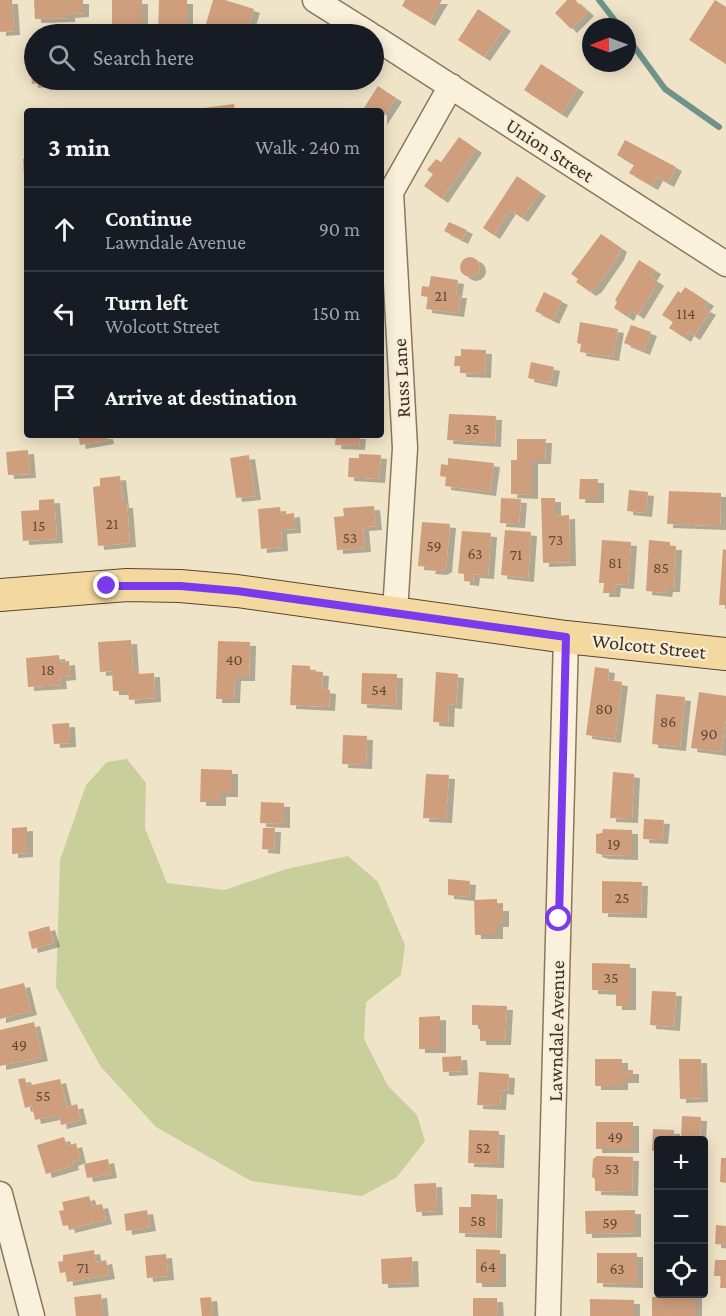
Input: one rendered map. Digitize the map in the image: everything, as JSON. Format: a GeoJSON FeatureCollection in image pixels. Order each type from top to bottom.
{"type":"FeatureCollection","features":[{"type":"Feature","properties":{"kind":"main road","name":"Wolcott Street"},"geometry":{"type":"LineString","coordinates":[[0,595],[127,585],[180,586],[237,591],[566,637],[726,654]]}},
{"type":"Feature","properties":{"kind":"street"},"geometry":{"type":"LineString","coordinates":[[315,0],[353,24]]}},
{"type":"Feature","properties":{"kind":"street","name":"Union Street"},"geometry":{"type":"LineString","coordinates":[[384,43],[726,264]]}},
{"type":"Feature","properties":{"kind":"street","name":"Russ Lane"},"geometry":{"type":"LineString","coordinates":[[395,613],[405,448],[391,192],[451,86]]}},
{"type":"Feature","properties":{"kind":"street","name":"Lawndale Avenue"},"geometry":{"type":"LineString","coordinates":[[548,1316],[566,637]]}},
{"type":"Feature","properties":{"kind":"street"},"geometry":{"type":"LineString","coordinates":[[0,1194],[32,1316]]}},
{"type":"Feature","properties":{"kind":"green space"},"geometry":{"type":"Polygon","coordinates":[[[127,759],[146,783],[145,828],[167,883],[225,890],[286,869],[348,856],[378,882],[405,945],[401,975],[366,1002],[364,1039],[388,1086],[417,1115],[425,1141],[397,1177],[362,1196],[251,1181],[156,1127],[101,1067],[56,987],[60,860],[86,785],[107,762],[127,759]]]}},
{"type":"Feature","properties":{"kind":"building"},"geometry":{"type":"Polygon","coordinates":[[[0,0],[12,0],[14,31],[0,32],[0,0]]]}},
{"type":"Feature","properties":{"kind":"building"},"geometry":{"type":"Polygon","coordinates":[[[34,0],[83,0],[83,13],[69,14],[69,18],[35,19],[34,0]]]}},
{"type":"Feature","properties":{"kind":"building"},"geometry":{"type":"Polygon","coordinates":[[[112,0],[142,0],[142,24],[112,24],[112,0]]]}},
{"type":"Feature","properties":{"kind":"building"},"geometry":{"type":"Polygon","coordinates":[[[159,0],[187,0],[187,24],[158,24],[159,0]]]}},
{"type":"Feature","properties":{"kind":"building"},"geometry":{"type":"Polygon","coordinates":[[[213,0],[225,0],[254,9],[249,24],[206,24],[213,0]]]}},
{"type":"Feature","properties":{"kind":"building"},"geometry":{"type":"Polygon","coordinates":[[[405,0],[442,0],[429,22],[402,6],[405,0]]]}},
{"type":"Feature","properties":{"kind":"building"},"geometry":{"type":"Polygon","coordinates":[[[567,0],[575,0],[588,12],[571,29],[555,13],[567,0]]]}},
{"type":"Feature","properties":{"kind":"building"},"geometry":{"type":"Polygon","coordinates":[[[715,0],[726,7],[726,64],[689,40],[715,0]]]}},
{"type":"Feature","properties":{"kind":"building"},"geometry":{"type":"Polygon","coordinates":[[[478,9],[505,27],[484,57],[458,40],[478,9]]]}},
{"type":"Feature","properties":{"kind":"building"},"geometry":{"type":"Polygon","coordinates":[[[541,64],[578,88],[561,114],[524,90],[541,64]]]}},
{"type":"Feature","properties":{"kind":"building"},"geometry":{"type":"Polygon","coordinates":[[[375,90],[384,90],[396,98],[384,116],[384,108],[364,108],[375,90]]]}},
{"type":"Feature","properties":{"kind":"building"},"geometry":{"type":"Polygon","coordinates":[[[234,104],[235,108],[203,108],[234,104]]]}},
{"type":"Feature","properties":{"kind":"building"},"geometry":{"type":"Polygon","coordinates":[[[459,137],[476,149],[442,199],[424,186],[433,174],[427,170],[436,159],[441,162],[459,137]]]}},
{"type":"Feature","properties":{"kind":"building"},"geometry":{"type":"Polygon","coordinates":[[[625,140],[676,167],[668,183],[657,177],[652,186],[629,173],[634,165],[617,155],[625,140]]]}},
{"type":"Feature","properties":{"kind":"building"},"geometry":{"type":"Polygon","coordinates":[[[517,176],[540,192],[522,218],[510,210],[494,235],[483,228],[517,176]]]}},
{"type":"Feature","properties":{"kind":"building"},"geometry":{"type":"Polygon","coordinates":[[[449,222],[467,230],[462,240],[444,231],[449,222]]]}},
{"type":"Feature","properties":{"kind":"building"},"geometry":{"type":"Polygon","coordinates":[[[601,234],[621,248],[596,288],[590,292],[576,282],[578,279],[571,274],[601,234]]]}},
{"type":"Feature","properties":{"kind":"building"},"geometry":{"type":"Polygon","coordinates":[[[470,257],[477,260],[480,267],[477,274],[470,277],[463,274],[460,267],[463,260],[470,257]]]}},
{"type":"Feature","properties":{"kind":"building"},"geometry":{"type":"Polygon","coordinates":[[[639,260],[655,270],[651,277],[658,282],[638,315],[631,310],[628,317],[614,308],[617,302],[615,300],[639,260]]]}},
{"type":"Feature","properties":{"kind":"building"},"geometry":{"type":"Polygon","coordinates":[[[431,276],[458,280],[456,294],[461,294],[458,313],[426,309],[428,297],[421,296],[422,286],[429,287],[431,276]]]}},
{"type":"Feature","properties":{"kind":"building"},"geometry":{"type":"Polygon","coordinates":[[[685,287],[708,302],[704,308],[710,311],[694,336],[688,332],[685,338],[669,328],[673,322],[662,315],[678,291],[681,293],[685,287]]]}},
{"type":"Feature","properties":{"kind":"building"},"geometry":{"type":"Polygon","coordinates":[[[544,292],[562,301],[553,320],[535,311],[544,292]]]}},
{"type":"Feature","properties":{"kind":"building"},"geometry":{"type":"Polygon","coordinates":[[[580,322],[618,329],[613,357],[580,352],[581,344],[577,343],[580,322]]]}},
{"type":"Feature","properties":{"kind":"building"},"geometry":{"type":"Polygon","coordinates":[[[631,325],[651,332],[644,351],[624,343],[631,325]]]}},
{"type":"Feature","properties":{"kind":"building"},"geometry":{"type":"Polygon","coordinates":[[[461,349],[486,350],[485,374],[460,373],[460,366],[454,366],[455,356],[461,356],[461,349]]]}},
{"type":"Feature","properties":{"kind":"building"},"geometry":{"type":"Polygon","coordinates":[[[531,362],[554,367],[551,383],[528,378],[531,362]]]}},
{"type":"Feature","properties":{"kind":"building"},"geometry":{"type":"Polygon","coordinates":[[[449,414],[496,416],[495,443],[447,440],[449,414]]]}},
{"type":"Feature","properties":{"kind":"building"},"geometry":{"type":"Polygon","coordinates":[[[79,438],[108,438],[108,440],[80,445],[79,438]]]}},
{"type":"Feature","properties":{"kind":"building"},"geometry":{"type":"Polygon","coordinates":[[[336,438],[360,438],[359,446],[335,445],[336,438]]]}},
{"type":"Feature","properties":{"kind":"building"},"geometry":{"type":"Polygon","coordinates":[[[517,439],[546,439],[545,460],[532,460],[532,495],[511,494],[511,460],[517,460],[517,439]]]}},
{"type":"Feature","properties":{"kind":"building"},"geometry":{"type":"Polygon","coordinates":[[[28,450],[30,474],[8,475],[6,452],[28,450]]]}},
{"type":"Feature","properties":{"kind":"building"},"geometry":{"type":"Polygon","coordinates":[[[359,454],[381,455],[379,479],[348,477],[349,458],[359,458],[359,454]]]}},
{"type":"Feature","properties":{"kind":"building"},"geometry":{"type":"Polygon","coordinates":[[[249,455],[255,496],[236,498],[230,458],[249,455]]]}},
{"type":"Feature","properties":{"kind":"building"},"geometry":{"type":"Polygon","coordinates":[[[448,458],[494,463],[490,492],[445,486],[446,477],[440,476],[441,464],[448,465],[448,458]]]}},
{"type":"Feature","properties":{"kind":"building"},"geometry":{"type":"Polygon","coordinates":[[[120,476],[123,504],[127,504],[130,543],[98,546],[93,487],[100,486],[100,478],[120,476]]]}},
{"type":"Feature","properties":{"kind":"building"},"geometry":{"type":"Polygon","coordinates":[[[580,479],[598,479],[598,499],[579,499],[580,479]]]}},
{"type":"Feature","properties":{"kind":"building"},"geometry":{"type":"Polygon","coordinates":[[[629,490],[648,492],[646,513],[627,511],[629,490]]]}},
{"type":"Feature","properties":{"kind":"building"},"geometry":{"type":"Polygon","coordinates":[[[669,491],[721,493],[720,526],[667,524],[669,491]]]}},
{"type":"Feature","properties":{"kind":"building"},"geometry":{"type":"Polygon","coordinates":[[[501,498],[521,499],[519,524],[500,523],[501,498]]]}},
{"type":"Feature","properties":{"kind":"building"},"geometry":{"type":"Polygon","coordinates":[[[541,498],[555,498],[555,516],[569,515],[570,562],[543,563],[541,498]]]}},
{"type":"Feature","properties":{"kind":"building"},"geometry":{"type":"Polygon","coordinates":[[[54,499],[57,539],[23,541],[21,511],[39,510],[39,500],[54,499]]]}},
{"type":"Feature","properties":{"kind":"building"},"geometry":{"type":"Polygon","coordinates":[[[374,506],[376,526],[363,527],[365,548],[337,550],[334,517],[344,516],[343,508],[374,506]]]}},
{"type":"Feature","properties":{"kind":"building"},"geometry":{"type":"Polygon","coordinates":[[[280,507],[281,515],[294,513],[295,529],[281,530],[282,547],[261,549],[258,509],[280,507]]]}},
{"type":"Feature","properties":{"kind":"building"},"geometry":{"type":"Polygon","coordinates":[[[422,522],[450,524],[446,568],[441,571],[418,566],[422,522]]]}},
{"type":"Feature","properties":{"kind":"building"},"geometry":{"type":"Polygon","coordinates":[[[505,530],[531,532],[528,578],[501,575],[505,530]]]}},
{"type":"Feature","properties":{"kind":"building"},"geometry":{"type":"Polygon","coordinates":[[[462,531],[491,533],[488,575],[474,574],[473,582],[464,581],[464,574],[458,573],[462,531]]]}},
{"type":"Feature","properties":{"kind":"building"},"geometry":{"type":"Polygon","coordinates":[[[602,540],[631,542],[628,585],[615,584],[614,593],[603,593],[604,583],[599,583],[602,540]]]}},
{"type":"Feature","properties":{"kind":"building"},"geometry":{"type":"Polygon","coordinates":[[[649,540],[670,542],[670,546],[676,546],[674,588],[667,588],[666,593],[646,591],[649,540]]]}},
{"type":"Feature","properties":{"kind":"building"},"geometry":{"type":"Polygon","coordinates":[[[723,549],[726,550],[726,605],[719,605],[723,549]]]}},
{"type":"Feature","properties":{"kind":"building"},"geometry":{"type":"Polygon","coordinates":[[[131,640],[133,670],[137,670],[137,674],[154,673],[155,698],[129,700],[128,691],[113,691],[112,671],[100,672],[98,642],[131,640]]]}},
{"type":"Feature","properties":{"kind":"building"},"geometry":{"type":"Polygon","coordinates":[[[218,641],[250,642],[249,677],[235,677],[234,699],[216,699],[218,641]]]}},
{"type":"Feature","properties":{"kind":"building"},"geometry":{"type":"Polygon","coordinates":[[[59,655],[60,662],[69,661],[70,676],[60,677],[61,685],[28,687],[26,658],[59,655]]]}},
{"type":"Feature","properties":{"kind":"building"},"geometry":{"type":"Polygon","coordinates":[[[292,665],[310,666],[310,671],[323,672],[322,689],[330,690],[329,707],[290,705],[292,665]]]}},
{"type":"Feature","properties":{"kind":"building"},"geometry":{"type":"Polygon","coordinates":[[[595,667],[609,669],[608,680],[622,682],[615,739],[586,735],[595,667]]]}},
{"type":"Feature","properties":{"kind":"building"},"geometry":{"type":"Polygon","coordinates":[[[436,672],[458,674],[456,705],[449,704],[448,723],[433,722],[436,672]]]}},
{"type":"Feature","properties":{"kind":"building"},"geometry":{"type":"Polygon","coordinates":[[[362,673],[397,674],[396,706],[361,704],[362,673]]]}},
{"type":"Feature","properties":{"kind":"building"},"geometry":{"type":"Polygon","coordinates":[[[699,692],[726,696],[726,717],[721,752],[691,748],[699,692]]]}},
{"type":"Feature","properties":{"kind":"building"},"geometry":{"type":"Polygon","coordinates":[[[656,694],[685,697],[680,747],[652,744],[656,694]]]}},
{"type":"Feature","properties":{"kind":"building"},"geometry":{"type":"Polygon","coordinates":[[[69,723],[70,743],[54,744],[52,724],[69,723]]]}},
{"type":"Feature","properties":{"kind":"building"},"geometry":{"type":"Polygon","coordinates":[[[343,735],[367,736],[366,765],[342,764],[343,735]]]}},
{"type":"Feature","properties":{"kind":"building"},"geometry":{"type":"Polygon","coordinates":[[[201,769],[232,770],[232,793],[220,793],[220,802],[200,802],[201,769]]]}},
{"type":"Feature","properties":{"kind":"building"},"geometry":{"type":"Polygon","coordinates":[[[613,772],[634,774],[632,819],[610,818],[613,772]]]}},
{"type":"Feature","properties":{"kind":"building"},"geometry":{"type":"Polygon","coordinates":[[[426,774],[449,775],[446,819],[423,818],[426,774]]]}},
{"type":"Feature","properties":{"kind":"building"},"geometry":{"type":"Polygon","coordinates":[[[261,802],[284,803],[284,824],[260,823],[261,802]]]}},
{"type":"Feature","properties":{"kind":"building"},"geometry":{"type":"Polygon","coordinates":[[[644,819],[664,820],[662,840],[643,839],[644,819]]]}},
{"type":"Feature","properties":{"kind":"building"},"geometry":{"type":"Polygon","coordinates":[[[27,827],[27,853],[12,854],[12,828],[27,827]]]}},
{"type":"Feature","properties":{"kind":"building"},"geometry":{"type":"Polygon","coordinates":[[[263,828],[275,828],[274,850],[262,849],[263,828]]]}},
{"type":"Feature","properties":{"kind":"building"},"geometry":{"type":"Polygon","coordinates":[[[603,829],[632,830],[632,856],[596,853],[596,834],[602,833],[603,829]]]}},
{"type":"Feature","properties":{"kind":"building"},"geometry":{"type":"Polygon","coordinates":[[[448,879],[470,881],[469,897],[448,895],[448,879]]]}},
{"type":"Feature","properties":{"kind":"building"},"geometry":{"type":"Polygon","coordinates":[[[602,881],[642,882],[641,914],[602,913],[602,881]]]}},
{"type":"Feature","properties":{"kind":"building"},"geometry":{"type":"Polygon","coordinates":[[[497,899],[497,907],[503,907],[503,923],[497,923],[497,935],[475,935],[474,900],[497,899]]]}},
{"type":"Feature","properties":{"kind":"building"},"geometry":{"type":"Polygon","coordinates":[[[49,926],[54,943],[32,949],[28,932],[49,926]]]}},
{"type":"Feature","properties":{"kind":"building"},"geometry":{"type":"Polygon","coordinates":[[[592,963],[630,964],[630,1006],[616,1006],[616,991],[592,990],[592,963]]]}},
{"type":"Feature","properties":{"kind":"building"},"geometry":{"type":"Polygon","coordinates":[[[24,983],[31,1011],[0,1019],[0,989],[24,983]]]}},
{"type":"Feature","properties":{"kind":"building"},"geometry":{"type":"Polygon","coordinates":[[[652,991],[676,992],[674,1027],[650,1025],[652,991]]]}},
{"type":"Feature","properties":{"kind":"building"},"geometry":{"type":"Polygon","coordinates":[[[472,1005],[507,1006],[505,1041],[480,1041],[480,1025],[472,1025],[472,1005]]]}},
{"type":"Feature","properties":{"kind":"building"},"geometry":{"type":"Polygon","coordinates":[[[440,1016],[440,1049],[419,1049],[419,1017],[440,1016]]]}},
{"type":"Feature","properties":{"kind":"building"},"geometry":{"type":"Polygon","coordinates":[[[34,1022],[42,1057],[0,1066],[0,1030],[34,1022]]]}},
{"type":"Feature","properties":{"kind":"building"},"geometry":{"type":"Polygon","coordinates":[[[461,1056],[462,1071],[443,1072],[442,1057],[461,1056]]]}},
{"type":"Feature","properties":{"kind":"building"},"geometry":{"type":"Polygon","coordinates":[[[595,1059],[622,1059],[622,1070],[633,1070],[633,1079],[622,1079],[622,1086],[595,1086],[595,1059]]]}},
{"type":"Feature","properties":{"kind":"building"},"geometry":{"type":"Polygon","coordinates":[[[679,1059],[701,1059],[702,1098],[680,1099],[679,1059]]]}},
{"type":"Feature","properties":{"kind":"building"},"geometry":{"type":"Polygon","coordinates":[[[479,1072],[509,1074],[508,1091],[501,1090],[500,1106],[477,1105],[479,1072]]]}},
{"type":"Feature","properties":{"kind":"building"},"geometry":{"type":"Polygon","coordinates":[[[25,1078],[27,1086],[60,1079],[67,1107],[77,1104],[81,1120],[61,1125],[59,1115],[35,1120],[32,1106],[25,1108],[18,1079],[25,1078]]]}},
{"type":"Feature","properties":{"kind":"building"},"geometry":{"type":"Polygon","coordinates":[[[682,1116],[701,1117],[700,1136],[681,1136],[682,1116]]]}},
{"type":"Feature","properties":{"kind":"building"},"geometry":{"type":"Polygon","coordinates":[[[596,1122],[633,1122],[633,1149],[596,1149],[596,1122]]]}},
{"type":"Feature","properties":{"kind":"building"},"geometry":{"type":"Polygon","coordinates":[[[653,1129],[674,1130],[674,1136],[654,1136],[654,1151],[652,1151],[653,1129]]]}},
{"type":"Feature","properties":{"kind":"building"},"geometry":{"type":"Polygon","coordinates":[[[469,1130],[499,1131],[498,1164],[468,1163],[469,1130]]]}},
{"type":"Feature","properties":{"kind":"building"},"geometry":{"type":"Polygon","coordinates":[[[64,1137],[67,1146],[76,1143],[80,1159],[72,1162],[73,1166],[46,1174],[37,1145],[64,1137]]]}},
{"type":"Feature","properties":{"kind":"building"},"geometry":{"type":"Polygon","coordinates":[[[597,1156],[633,1157],[632,1192],[595,1191],[595,1179],[592,1177],[593,1159],[597,1156]]]}},
{"type":"Feature","properties":{"kind":"building"},"geometry":{"type":"Polygon","coordinates":[[[721,1158],[726,1158],[726,1183],[720,1182],[721,1158]]]}},
{"type":"Feature","properties":{"kind":"building"},"geometry":{"type":"Polygon","coordinates":[[[108,1159],[111,1174],[87,1178],[84,1164],[108,1159]]]}},
{"type":"Feature","properties":{"kind":"building"},"geometry":{"type":"Polygon","coordinates":[[[436,1183],[437,1211],[416,1212],[414,1184],[436,1183]]]}},
{"type":"Feature","properties":{"kind":"building"},"geometry":{"type":"Polygon","coordinates":[[[471,1194],[497,1195],[496,1234],[459,1233],[459,1207],[471,1207],[471,1194]]]}},
{"type":"Feature","properties":{"kind":"building"},"geometry":{"type":"Polygon","coordinates":[[[89,1196],[92,1206],[102,1204],[106,1220],[69,1229],[68,1225],[63,1226],[59,1211],[64,1210],[62,1202],[89,1196]]]}},
{"type":"Feature","properties":{"kind":"building"},"geometry":{"type":"Polygon","coordinates":[[[147,1210],[150,1227],[126,1231],[124,1214],[147,1210]]]}},
{"type":"Feature","properties":{"kind":"building"},"geometry":{"type":"Polygon","coordinates":[[[635,1210],[635,1233],[586,1234],[585,1211],[635,1210]]]}},
{"type":"Feature","properties":{"kind":"building"},"geometry":{"type":"Polygon","coordinates":[[[716,1225],[726,1226],[726,1245],[715,1244],[716,1225]]]}},
{"type":"Feature","properties":{"kind":"building"},"geometry":{"type":"Polygon","coordinates":[[[476,1249],[500,1250],[500,1283],[476,1283],[476,1249]]]}},
{"type":"Feature","properties":{"kind":"building"},"geometry":{"type":"Polygon","coordinates":[[[94,1250],[96,1262],[106,1260],[109,1275],[67,1282],[66,1272],[60,1273],[58,1262],[63,1261],[63,1255],[94,1250]]]}},
{"type":"Feature","properties":{"kind":"building"},"geometry":{"type":"Polygon","coordinates":[[[597,1253],[637,1253],[637,1284],[597,1283],[597,1253]]]}},
{"type":"Feature","properties":{"kind":"building"},"geometry":{"type":"Polygon","coordinates":[[[166,1254],[168,1276],[147,1278],[145,1256],[166,1254]]]}},
{"type":"Feature","properties":{"kind":"building"},"geometry":{"type":"Polygon","coordinates":[[[412,1257],[413,1283],[382,1284],[381,1259],[412,1257]]]}},
{"type":"Feature","properties":{"kind":"building"},"geometry":{"type":"Polygon","coordinates":[[[715,1260],[726,1260],[726,1288],[720,1288],[721,1276],[714,1276],[715,1260]]]}},
{"type":"Feature","properties":{"kind":"building"},"geometry":{"type":"Polygon","coordinates":[[[101,1294],[103,1316],[76,1316],[74,1297],[101,1294]]]}},
{"type":"Feature","properties":{"kind":"building"},"geometry":{"type":"Polygon","coordinates":[[[211,1297],[213,1316],[202,1316],[200,1298],[211,1297]]]}},
{"type":"Feature","properties":{"kind":"building"},"geometry":{"type":"Polygon","coordinates":[[[652,1297],[696,1298],[696,1316],[652,1316],[652,1297]]]}},
{"type":"Feature","properties":{"kind":"building"},"geometry":{"type":"Polygon","coordinates":[[[473,1298],[497,1298],[498,1316],[473,1316],[473,1298]]]}},
{"type":"Feature","properties":{"kind":"building"},"geometry":{"type":"Polygon","coordinates":[[[590,1299],[634,1300],[634,1316],[590,1316],[590,1299]]]}},
{"type":"Feature","properties":{"kind":"waterway"},"geometry":{"type":"LineString","coordinates":[[599,0],[613,18]]}},
{"type":"Feature","properties":{"kind":"waterway"},"geometry":{"type":"LineString","coordinates":[[636,49],[665,89],[719,127]]}},
{"type":"Feature","properties":{"kind":"route"},"geometry":{"type":"LineString","coordinates":[[107,586],[180,586],[237,591],[566,637],[559,919]]}}]}
